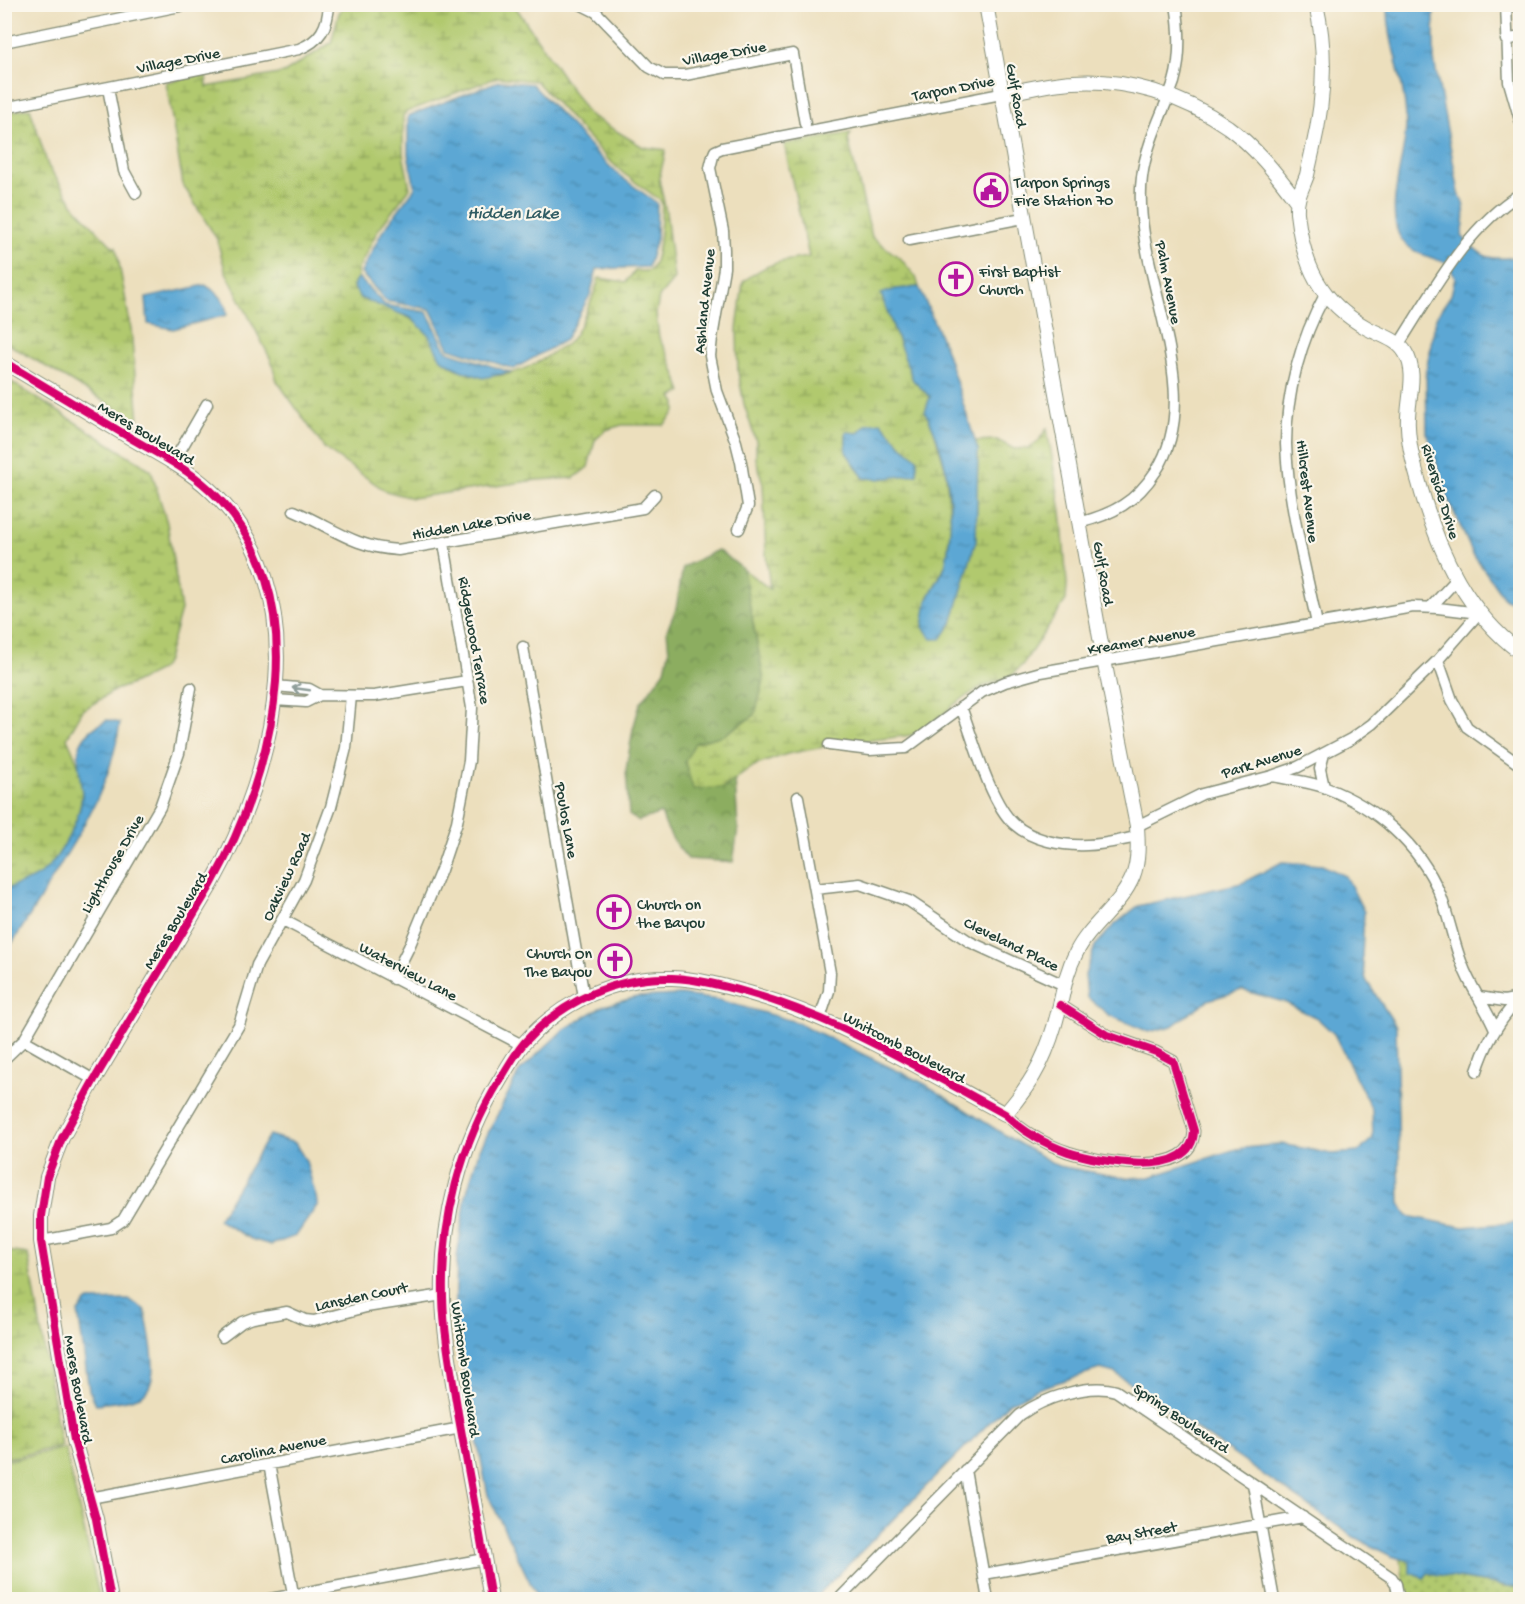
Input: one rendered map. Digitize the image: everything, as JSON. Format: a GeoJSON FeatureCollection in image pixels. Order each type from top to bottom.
{"type":"FeatureCollection","features":[{"type":"Feature","properties":{"kind":"street"},"geometry":{"type":"LineString","coordinates":[[4,42],[190,4]]}},
{"type":"Feature","properties":{"kind":"street","name":"Village Drive"},"geometry":{"type":"LineString","coordinates":[[4,108],[299,49],[311,44],[321,35],[328,20],[329,4]]}},
{"type":"Feature","properties":{"kind":"street","name":"Village Drive"},"geometry":{"type":"LineString","coordinates":[[580,4],[596,12],[649,68],[664,75],[685,75],[793,54],[805,124]]}},
{"type":"Feature","properties":{"kind":"street","name":"Gulf Road"},"geometry":{"type":"LineString","coordinates":[[986,4],[1023,218],[1137,832],[1137,859],[1133,877],[1120,897],[1080,945],[1071,962],[1050,1042],[1037,1073],[1005,1114]]}},
{"type":"Feature","properties":{"kind":"street","name":"Palm Avenue"},"geometry":{"type":"LineString","coordinates":[[1079,523],[1115,511],[1146,486],[1160,465],[1171,439],[1174,384],[1149,257],[1141,195],[1142,176],[1148,154],[1174,81],[1178,55],[1176,4]]}},
{"type":"Feature","properties":{"kind":"street"},"geometry":{"type":"LineString","coordinates":[[1316,4],[1324,53],[1321,97],[1311,157],[1296,200],[1303,248],[1325,295],[1354,320],[1399,344],[1474,235],[1499,208],[1521,194]]}},
{"type":"Feature","properties":{"kind":"street"},"geometry":{"type":"LineString","coordinates":[[1506,4],[1509,82],[1521,120]]}},
{"type":"Feature","properties":{"kind":"street"},"geometry":{"type":"LineString","coordinates":[[1506,40],[1521,37]]}},
{"type":"Feature","properties":{"kind":"street","name":"Tarpon Drive"},"geometry":{"type":"LineString","coordinates":[[722,148],[1055,84],[1090,81],[1130,85],[1168,96],[1199,110],[1228,128],[1263,158],[1296,200]]}},
{"type":"Feature","properties":{"kind":"street"},"geometry":{"type":"LineString","coordinates":[[108,88],[124,171],[136,192]]}},
{"type":"Feature","properties":{"kind":"street","name":"Ashland Avenue"},"geometry":{"type":"LineString","coordinates":[[722,148],[715,151],[710,168],[724,245],[724,268],[711,356],[717,392],[741,462],[748,506],[739,530]]}},
{"type":"Feature","properties":{"kind":"street"},"geometry":{"type":"LineString","coordinates":[[909,240],[1023,218]]}},
{"type":"Feature","properties":{"kind":"street","name":"Hillcrest Avenue"},"geometry":{"type":"LineString","coordinates":[[1317,624],[1293,504],[1286,443],[1297,361],[1306,333],[1325,295]]}},
{"type":"Feature","properties":{"kind":"street","name":"Riverside Drive"},"geometry":{"type":"LineString","coordinates":[[1399,344],[1411,365],[1407,425],[1416,474],[1437,537],[1457,579],[1479,613],[1521,652]]}},
{"type":"Feature","properties":{"kind":"street","name":"Meres Boulevard"},"geometry":{"type":"LineString","coordinates":[[4,362],[197,478],[218,498],[239,525],[258,560],[266,579],[276,625],[274,693],[259,771],[245,815],[227,856],[62,1138],[49,1171],[41,1216],[41,1241],[72,1428],[90,1498],[111,1599]]}},
{"type":"Feature","properties":{"kind":"street"},"geometry":{"type":"LineString","coordinates":[[173,463],[207,404]]}},
{"type":"Feature","properties":{"kind":"street","name":"Hidden Lake Drive"},"geometry":{"type":"LineString","coordinates":[[294,511],[351,540],[373,548],[398,550],[643,508],[655,495]]}},
{"type":"Feature","properties":{"kind":"street","name":"Ridgewood Terrace"},"geometry":{"type":"LineString","coordinates":[[393,979],[441,870],[457,822],[468,766],[473,720],[444,543]]}},
{"type":"Feature","properties":{"kind":"street"},"geometry":{"type":"LineString","coordinates":[[1431,608],[1457,579]]}},
{"type":"Feature","properties":{"kind":"street","name":"Kreamer Avenue"},"geometry":{"type":"LineString","coordinates":[[829,745],[870,750],[906,748],[982,692],[1005,682],[1041,672],[1413,607],[1479,613]]}},
{"type":"Feature","properties":{"kind":"street","name":"Park Avenue"},"geometry":{"type":"LineString","coordinates":[[962,707],[989,786],[1010,820],[1019,828],[1056,843],[1090,845],[1137,832],[1202,794],[1272,776],[1324,754],[1351,739],[1372,724],[1438,660],[1479,613]]}},
{"type":"Feature","properties":{"kind":"street","name":"Poulos Lane"},"geometry":{"type":"LineString","coordinates":[[523,647],[584,997]]}},
{"type":"Feature","properties":{"kind":"street"},"geometry":{"type":"LineString","coordinates":[[1438,660],[1452,700],[1467,728],[1521,765]]}},
{"type":"Feature","properties":{"kind":"street"},"geometry":{"type":"LineString","coordinates":[[274,693],[306,702],[320,695],[382,695],[467,681]]}},
{"type":"Feature","properties":{"kind":"street","name":"Lighthouse Drive"},"geometry":{"type":"LineString","coordinates":[[4,1059],[24,1040],[160,807],[179,753],[191,688]]}},
{"type":"Feature","properties":{"kind":"street","name":"Oakview Road"},"geometry":{"type":"LineString","coordinates":[[41,1241],[111,1228],[119,1224],[219,1060],[241,1020],[257,965],[306,874],[331,807],[347,742],[351,696]]}},
{"type":"Feature","properties":{"kind":"street"},"geometry":{"type":"LineString","coordinates":[[1324,754],[1320,769],[1324,787]]}},
{"type":"Feature","properties":{"kind":"street"},"geometry":{"type":"LineString","coordinates":[[1272,776],[1324,787],[1355,801],[1382,819],[1414,851],[1439,892],[1463,967],[1495,1029]]}},
{"type":"Feature","properties":{"kind":"street"},"geometry":{"type":"LineString","coordinates":[[798,797],[830,976],[829,992],[820,1018]]}},
{"type":"Feature","properties":{"kind":"street","name":"Cleveland Place"},"geometry":{"type":"LineString","coordinates":[[815,889],[860,884],[909,901],[970,942],[1064,985]]}},
{"type":"Feature","properties":{"kind":"street","name":"Waterview Lane"},"geometry":{"type":"LineString","coordinates":[[283,920],[522,1045]]}},
{"type":"Feature","properties":{"kind":"street","name":"Whitcomb Boulevard"},"geometry":{"type":"LineString","coordinates":[[491,1599],[448,1349],[443,1295],[443,1261],[453,1193],[464,1156],[483,1108],[522,1045],[547,1021],[584,997],[608,987],[649,979],[674,978],[699,981],[778,1002],[867,1039],[1005,1114],[1026,1132],[1066,1151],[1123,1164],[1167,1161],[1184,1152],[1194,1135],[1173,1061],[1156,1052],[1107,1035],[1060,1005]]}},
{"type":"Feature","properties":{"kind":"street"},"geometry":{"type":"LineString","coordinates":[[1479,997],[1504,1002],[1521,998]]}},
{"type":"Feature","properties":{"kind":"street"},"geometry":{"type":"LineString","coordinates":[[1477,1071],[1485,1047],[1495,1029],[1521,998]]}},
{"type":"Feature","properties":{"kind":"street"},"geometry":{"type":"LineString","coordinates":[[24,1040],[94,1080]]}},
{"type":"Feature","properties":{"kind":"street","name":"Lansden Court"},"geometry":{"type":"LineString","coordinates":[[222,1337],[242,1322],[253,1318],[287,1312],[304,1320],[314,1321],[366,1307],[443,1295]]}},
{"type":"Feature","properties":{"kind":"street","name":"Spring Boulevard"},"geometry":{"type":"LineString","coordinates":[[838,1599],[1020,1415],[1045,1401],[1094,1387],[1116,1391],[1392,1578],[1396,1584],[1399,1599]]}},
{"type":"Feature","properties":{"kind":"street","name":"Carolina Avenue"},"geometry":{"type":"LineString","coordinates":[[90,1498],[461,1428]]}},
{"type":"Feature","properties":{"kind":"street"},"geometry":{"type":"LineString","coordinates":[[268,1464],[293,1597]]}},
{"type":"Feature","properties":{"kind":"street"},"geometry":{"type":"LineString","coordinates":[[965,1470],[988,1599]]}},
{"type":"Feature","properties":{"kind":"street"},"geometry":{"type":"LineString","coordinates":[[1253,1484],[1274,1599]]}},
{"type":"Feature","properties":{"kind":"street","name":"Bay Street"},"geometry":{"type":"LineString","coordinates":[[984,1574],[1303,1517]]}},
{"type":"Feature","properties":{"kind":"street"},"geometry":{"type":"LineString","coordinates":[[265,1599],[293,1597],[484,1558]]}},
{"type":"Feature","properties":{"kind":"green space"},"geometry":{"type":"Polygon","coordinates":[[[344,5],[515,6],[588,114],[643,147],[666,150],[659,179],[666,212],[674,279],[659,297],[656,314],[659,338],[670,359],[682,392],[672,397],[676,403],[676,411],[664,425],[622,425],[606,430],[595,440],[588,467],[574,478],[537,480],[412,498],[386,491],[325,449],[277,381],[271,360],[225,270],[217,239],[183,185],[166,82],[206,73],[207,87],[284,73],[331,43],[339,13],[344,5]],[[497,77],[406,112],[403,116],[403,154],[410,188],[378,230],[357,271],[358,277],[354,282],[360,298],[414,321],[428,334],[446,362],[472,374],[497,376],[510,374],[545,358],[572,338],[582,322],[599,278],[626,282],[635,271],[650,270],[656,258],[661,218],[662,203],[660,200],[623,173],[607,158],[536,81],[497,77]]]}},
{"type":"Feature","properties":{"kind":"green space"},"geometry":{"type":"Polygon","coordinates":[[[30,108],[48,166],[76,208],[113,247],[116,247],[131,329],[139,422],[5,342],[4,113],[30,108]]]}},
{"type":"Feature","properties":{"kind":"green space"},"geometry":{"type":"Polygon","coordinates":[[[851,133],[848,139],[872,237],[901,259],[916,277],[919,287],[896,289],[881,295],[913,380],[930,397],[925,412],[933,428],[945,467],[951,523],[946,564],[928,598],[952,623],[976,540],[978,450],[975,441],[997,440],[1014,449],[1029,448],[1038,442],[1047,428],[1061,511],[1067,584],[1066,600],[1023,664],[1011,676],[979,688],[955,704],[919,734],[850,743],[825,740],[823,747],[787,754],[754,766],[723,788],[693,789],[685,762],[695,743],[724,735],[755,715],[764,680],[743,569],[770,589],[763,484],[756,459],[756,441],[744,404],[738,372],[737,330],[743,282],[774,264],[809,257],[784,144],[851,133]],[[881,423],[867,424],[858,433],[846,432],[846,452],[864,478],[917,458],[902,446],[881,423]]]}},
{"type":"Feature","properties":{"kind":"green space"},"geometry":{"type":"Polygon","coordinates":[[[5,378],[151,470],[167,523],[181,610],[166,663],[160,670],[115,690],[83,710],[67,738],[82,780],[78,815],[62,848],[49,866],[29,881],[5,889],[5,378]]]}},
{"type":"Feature","properties":{"kind":"green space"},"geometry":{"type":"Polygon","coordinates":[[[718,550],[743,569],[764,680],[755,715],[724,735],[695,743],[723,788],[735,779],[738,829],[733,862],[688,859],[672,838],[661,813],[638,821],[629,815],[626,770],[640,704],[665,670],[669,652],[667,630],[676,609],[683,567],[718,550]]]}},
{"type":"Feature","properties":{"kind":"green space"},"geometry":{"type":"Polygon","coordinates":[[[5,1251],[28,1254],[61,1446],[5,1459],[5,1251]]]}},
{"type":"Feature","properties":{"kind":"green space"},"geometry":{"type":"Polygon","coordinates":[[[65,1448],[100,1599],[5,1599],[5,1461],[65,1448]]]}},
{"type":"Feature","properties":{"kind":"green space"},"geometry":{"type":"Polygon","coordinates":[[[1401,1558],[1410,1561],[1424,1578],[1428,1573],[1520,1588],[1520,1599],[1405,1599],[1401,1558]]]}},
{"type":"Feature","properties":{"kind":"water"},"geometry":{"type":"Polygon","coordinates":[[[1388,5],[1434,5],[1434,60],[1464,209],[1462,236],[1487,257],[1520,256],[1520,604],[1505,599],[1473,554],[1449,501],[1427,434],[1426,371],[1436,317],[1451,295],[1455,278],[1449,264],[1421,254],[1408,246],[1399,235],[1395,223],[1395,194],[1406,122],[1403,92],[1390,34],[1388,5]]]}},
{"type":"Feature","properties":{"kind":"water","name":"Hidden Lake"},"geometry":{"type":"Polygon","coordinates":[[[499,81],[532,84],[604,161],[620,176],[657,203],[656,239],[648,267],[597,269],[590,295],[565,340],[514,369],[449,348],[430,309],[386,301],[361,273],[382,232],[415,188],[408,154],[408,116],[499,81]]]}},
{"type":"Feature","properties":{"kind":"water"},"geometry":{"type":"Polygon","coordinates":[[[358,277],[385,305],[427,312],[447,351],[510,372],[483,378],[460,370],[441,359],[428,334],[411,318],[360,298],[353,286],[358,277]]]}},
{"type":"Feature","properties":{"kind":"water"},"geometry":{"type":"Polygon","coordinates":[[[205,285],[220,297],[227,315],[173,329],[148,324],[146,298],[205,285]]]}},
{"type":"Feature","properties":{"kind":"water"},"geometry":{"type":"Polygon","coordinates":[[[919,287],[946,350],[978,450],[976,540],[952,623],[941,639],[932,639],[923,627],[928,599],[945,566],[949,544],[950,505],[945,466],[940,447],[925,412],[930,397],[913,380],[881,294],[896,289],[919,287]]]}},
{"type":"Feature","properties":{"kind":"water"},"geometry":{"type":"Polygon","coordinates":[[[881,422],[902,446],[917,458],[917,474],[879,479],[864,478],[846,452],[846,432],[858,433],[867,424],[881,422]]]}},
{"type":"Feature","properties":{"kind":"water"},"geometry":{"type":"Polygon","coordinates":[[[107,720],[120,723],[105,781],[80,832],[29,917],[10,946],[5,947],[5,889],[39,875],[50,866],[63,848],[74,826],[81,804],[79,749],[85,736],[107,720]]]}},
{"type":"Feature","properties":{"kind":"water"},"geometry":{"type":"Polygon","coordinates":[[[1282,862],[1322,865],[1346,876],[1364,912],[1362,958],[1366,980],[1396,1026],[1400,1204],[1407,1216],[1463,1227],[1520,1222],[1520,1588],[1428,1573],[1424,1578],[1410,1573],[1410,1561],[1391,1556],[1354,1537],[1115,1373],[1100,1369],[1034,1390],[1010,1402],[814,1599],[538,1599],[488,1495],[464,1374],[455,1313],[457,1257],[466,1195],[479,1151],[519,1072],[563,1030],[603,1006],[637,997],[681,995],[719,1000],[796,1022],[925,1084],[1058,1166],[1126,1178],[1150,1177],[1236,1149],[1282,1144],[1332,1154],[1358,1152],[1373,1138],[1372,1110],[1334,1034],[1317,1018],[1284,1002],[1242,990],[1208,1000],[1172,1026],[1149,1032],[1109,1015],[1087,997],[1085,975],[1095,946],[1113,926],[1138,906],[1242,883],[1282,862]]]}},
{"type":"Feature","properties":{"kind":"water"},"geometry":{"type":"Polygon","coordinates":[[[269,1135],[295,1143],[306,1161],[318,1204],[296,1236],[271,1245],[251,1239],[218,1220],[269,1135]]]}},
{"type":"Feature","properties":{"kind":"water"},"geometry":{"type":"Polygon","coordinates":[[[130,1300],[145,1310],[151,1343],[152,1379],[148,1389],[142,1395],[96,1404],[89,1390],[78,1312],[87,1301],[130,1300]]]}},
{"type":"Feature","properties":{"kind":"cycle path"},"geometry":{"type":"LineString","coordinates":[[4,362],[170,461],[209,489],[244,530],[265,577],[276,628],[276,682],[268,736],[254,789],[234,839],[211,885],[94,1080],[62,1138],[47,1177],[41,1216],[41,1241],[74,1440],[96,1519],[111,1600]]}},
{"type":"Feature","properties":{"kind":"cycle path"},"geometry":{"type":"LineString","coordinates":[[491,1600],[449,1355],[444,1312],[443,1269],[450,1212],[464,1157],[486,1105],[524,1043],[555,1015],[591,994],[631,981],[651,978],[701,981],[740,990],[783,1004],[848,1031],[1005,1114],[1034,1136],[1068,1152],[1099,1160],[1141,1164],[1178,1157],[1189,1147],[1194,1131],[1173,1061],[1156,1052],[1107,1035],[1060,1005]]}},
{"type":"Feature","properties":{"kind":"place","name":"Tarpon Springs Fire Station 70"},"geometry":{"type":"Point","coordinates":[991,190]}},
{"type":"Feature","properties":{"kind":"place","name":"First Baptist Church"},"geometry":{"type":"Point","coordinates":[956,279]}},
{"type":"Feature","properties":{"kind":"place","name":"Church on the Bayou"},"geometry":{"type":"Point","coordinates":[614,912]}},
{"type":"Feature","properties":{"kind":"place","name":"Church On The Bayou"},"geometry":{"type":"Point","coordinates":[615,961]}}]}
